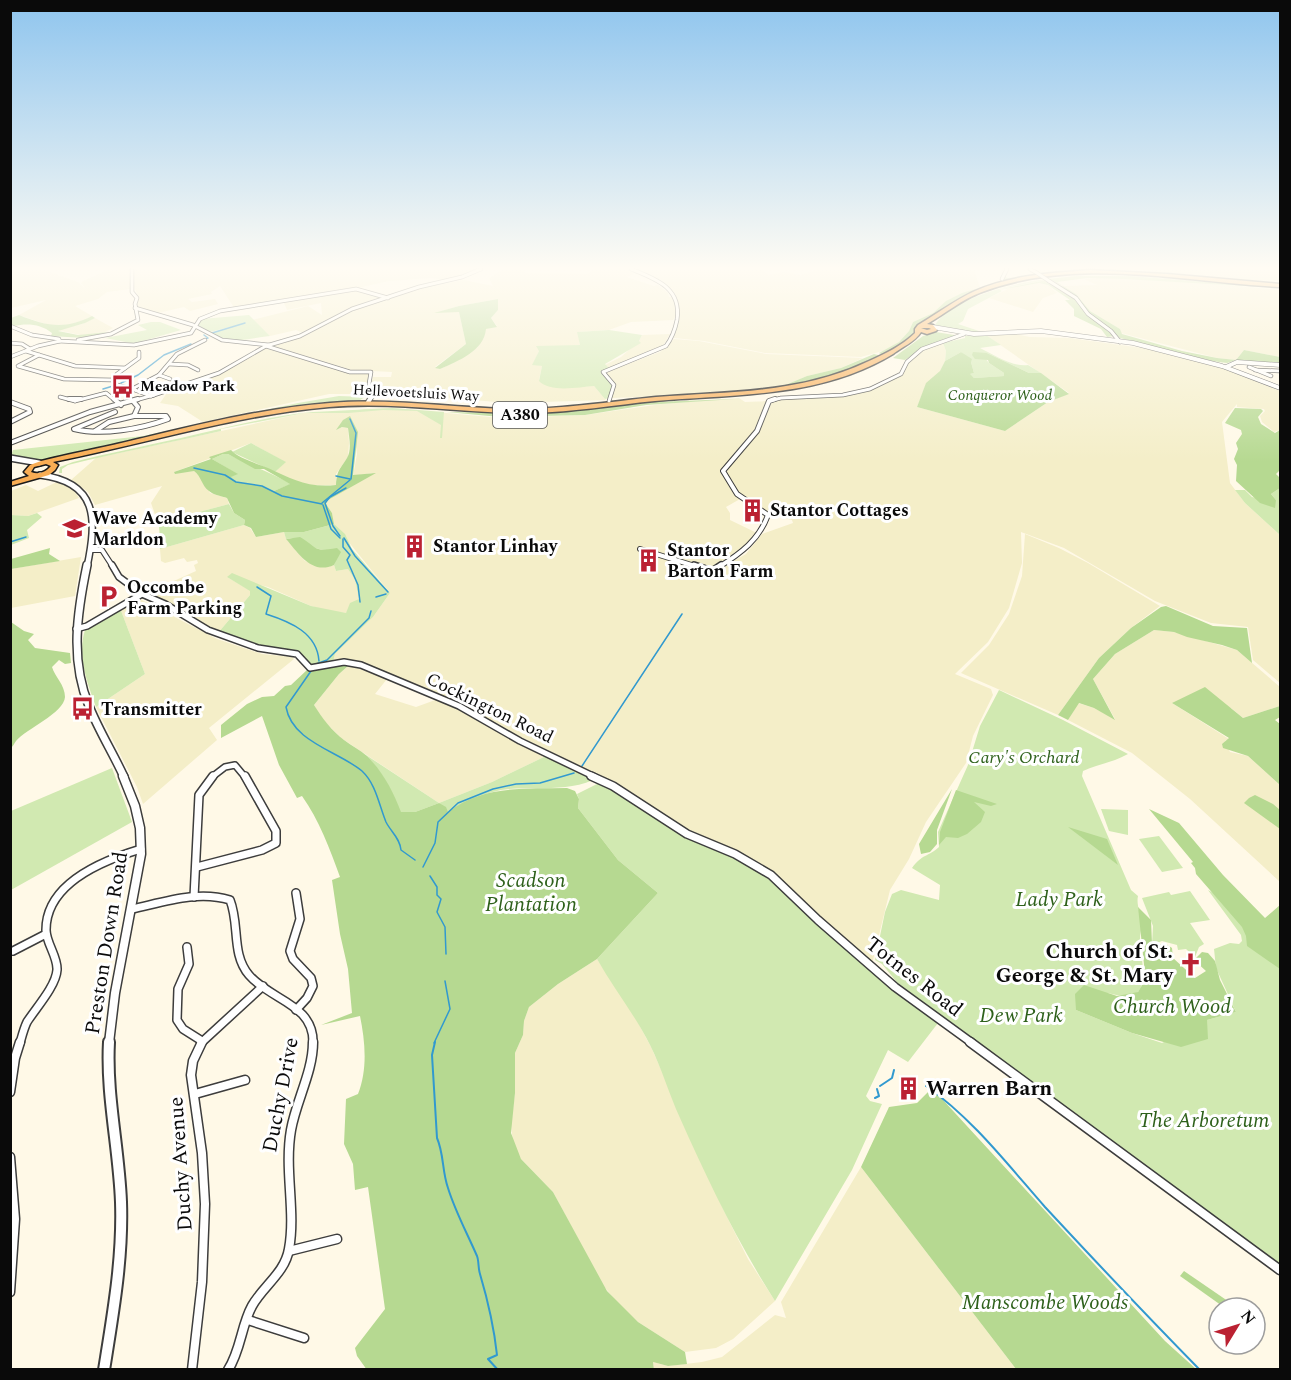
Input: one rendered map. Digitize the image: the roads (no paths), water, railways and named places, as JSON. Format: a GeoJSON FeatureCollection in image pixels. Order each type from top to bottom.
{"type":"FeatureCollection","features":[{"type":"Feature","properties":{"kind":"highway","name":"Hellevoetsluis Way"},"geometry":{"type":"LineString","coordinates":[[10,483],[41,462],[271,412],[321,405],[368,402],[495,411],[546,411],[770,392],[848,375],[880,360],[917,333]]}},
{"type":"Feature","properties":{"kind":"highway","name":"Hellevoetsluis Way"},"geometry":{"type":"LineString","coordinates":[[10,483],[37,475],[80,457],[251,420],[320,408],[386,405],[489,414],[539,414],[796,391],[835,382],[871,369],[924,333]]}},
{"type":"Feature","properties":{"kind":"highway"},"geometry":{"type":"LineString","coordinates":[[592,407],[609,401],[619,404]]}},
{"type":"Feature","properties":{"kind":"highway"},"geometry":{"type":"LineString","coordinates":[[41,462],[52,462],[54,468]]}},
{"type":"Feature","properties":{"kind":"highway"},"geometry":{"type":"LineString","coordinates":[[28,469],[28,473],[37,475]]}},
{"type":"Feature","properties":{"kind":"street"},"geometry":{"type":"LineString","coordinates":[[30,333],[59,339],[59,341],[142,344],[190,333]]}},
{"type":"Feature","properties":{"kind":"street"},"geometry":{"type":"LineString","coordinates":[[10,357],[59,341],[100,338],[115,333]]}},
{"type":"Feature","properties":{"kind":"street"},"geometry":{"type":"LineString","coordinates":[[207,333],[228,342],[257,341],[350,372],[371,372],[369,384],[373,396],[368,402]]}},
{"type":"Feature","properties":{"kind":"street"},"geometry":{"type":"LineString","coordinates":[[10,443],[90,412],[151,396],[219,373],[268,346],[305,333]]}},
{"type":"Feature","properties":{"kind":"street"},"geometry":{"type":"LineString","coordinates":[[609,401],[614,385],[603,372],[666,346],[673,333]]}},
{"type":"Feature","properties":{"kind":"street"},"geometry":{"type":"LineString","coordinates":[[960,333],[974,333]]}},
{"type":"Feature","properties":{"kind":"street"},"geometry":{"type":"LineString","coordinates":[[1058,333],[1178,352],[1281,388]]}},
{"type":"Feature","properties":{"kind":"street"},"geometry":{"type":"LineString","coordinates":[[1113,333],[1120,342]]}},
{"type":"Feature","properties":{"kind":"street"},"geometry":{"type":"LineString","coordinates":[[640,549],[712,572],[732,559],[758,537],[768,515],[737,494],[723,471],[757,432],[769,401],[781,398],[836,396],[870,389],[901,374],[908,360],[922,350],[964,334]]}},
{"type":"Feature","properties":{"kind":"street"},"geometry":{"type":"LineString","coordinates":[[195,340],[200,343]]}},
{"type":"Feature","properties":{"kind":"street"},"geometry":{"type":"LineString","coordinates":[[132,389],[159,375],[177,354],[205,340]]}},
{"type":"Feature","properties":{"kind":"street"},"geometry":{"type":"LineString","coordinates":[[10,343],[22,344],[39,355],[75,366],[125,368]]}},
{"type":"Feature","properties":{"kind":"street"},"geometry":{"type":"LineString","coordinates":[[39,355],[18,366],[45,376],[73,381],[114,380],[139,358],[140,352]]}},
{"type":"Feature","properties":{"kind":"street"},"geometry":{"type":"LineString","coordinates":[[1226,367],[1237,362],[1281,364]]}},
{"type":"Feature","properties":{"kind":"street"},"geometry":{"type":"LineString","coordinates":[[169,364],[188,365],[199,369]]}},
{"type":"Feature","properties":{"kind":"street"},"geometry":{"type":"LineString","coordinates":[[1249,367],[1270,375]]}},
{"type":"Feature","properties":{"kind":"street"},"geometry":{"type":"LineString","coordinates":[[1255,370],[1281,371]]}},
{"type":"Feature","properties":{"kind":"street"},"geometry":{"type":"LineString","coordinates":[[159,375],[167,379]]}},
{"type":"Feature","properties":{"kind":"street"},"geometry":{"type":"LineString","coordinates":[[114,380],[117,385],[151,396],[161,392]]}},
{"type":"Feature","properties":{"kind":"street"},"geometry":{"type":"LineString","coordinates":[[60,397],[75,401],[106,393],[121,405]]}},
{"type":"Feature","properties":{"kind":"street"},"geometry":{"type":"LineString","coordinates":[[131,401],[138,408],[134,416]]}},
{"type":"Feature","properties":{"kind":"street"},"geometry":{"type":"LineString","coordinates":[[10,402],[29,409],[30,412],[27,416],[10,422]]}},
{"type":"Feature","properties":{"kind":"street"},"geometry":{"type":"LineString","coordinates":[[95,430],[109,422],[134,416],[169,417],[153,424],[95,430],[74,429],[115,412]]}},
{"type":"Feature","properties":{"kind":"street"},"geometry":{"type":"LineString","coordinates":[[10,458],[19,461],[41,462]]}},
{"type":"Feature","properties":{"kind":"street"},"geometry":{"type":"LineString","coordinates":[[19,461],[28,469]]}},
{"type":"Feature","properties":{"kind":"street","name":"Preston Down Road"},"geometry":{"type":"LineString","coordinates":[[54,468],[60,477],[76,487],[90,505],[92,519],[90,550],[76,629],[77,665],[83,693],[134,804],[140,830],[141,849],[132,909],[110,1028],[108,1061],[120,1178],[121,1222],[116,1301],[104,1370]]}},
{"type":"Feature","properties":{"kind":"street"},"geometry":{"type":"LineString","coordinates":[[37,475],[60,477]]}},
{"type":"Feature","properties":{"kind":"street"},"geometry":{"type":"LineString","coordinates":[[76,629],[87,626],[142,594],[121,579],[102,550],[90,550]]}},
{"type":"Feature","properties":{"kind":"street","name":"Cockington Road"},"geometry":{"type":"LineString","coordinates":[[142,594],[165,604],[208,630],[235,641],[266,650],[297,654],[310,668],[344,662],[362,665],[459,706],[520,741],[577,768]]}},
{"type":"Feature","properties":{"kind":"street"},"geometry":{"type":"LineString","coordinates":[[194,897],[199,795],[214,774],[225,766],[235,765],[242,771],[276,831],[276,843],[262,850],[197,867]]}},
{"type":"Feature","properties":{"kind":"street","name":"Totnes Road"},"geometry":{"type":"LineString","coordinates":[[577,768],[613,786],[682,832],[735,854],[771,875],[824,926],[895,987],[1281,1270]]}},
{"type":"Feature","properties":{"kind":"street"},"geometry":{"type":"LineString","coordinates":[[10,1092],[13,1059],[26,1024],[47,993],[57,970],[46,934],[46,925],[53,903],[71,881],[114,857],[141,849]]}},
{"type":"Feature","properties":{"kind":"street"},"geometry":{"type":"LineString","coordinates":[[296,892],[300,919],[290,951],[293,959],[310,978],[313,986],[297,1010]]}},
{"type":"Feature","properties":{"kind":"street","name":"Duchy Drive"},"geometry":{"type":"LineString","coordinates":[[132,909],[194,897],[220,895],[230,900],[236,917],[235,942],[249,975],[286,1000],[308,1020],[314,1039],[297,1102],[286,1166],[289,1251],[274,1281],[252,1306],[237,1358],[228,1370]]}},
{"type":"Feature","properties":{"kind":"street"},"geometry":{"type":"LineString","coordinates":[[13,951],[46,934]]}},
{"type":"Feature","properties":{"kind":"street"},"geometry":{"type":"LineString","coordinates":[[187,947],[189,964],[178,989],[177,1020],[183,1029],[202,1041]]}},
{"type":"Feature","properties":{"kind":"street","name":"Duchy Avenue"},"geometry":{"type":"LineString","coordinates":[[192,1370],[194,1335],[202,1284],[206,1221],[205,1191],[191,1075],[193,1061],[202,1041],[263,986]]}},
{"type":"Feature","properties":{"kind":"street"},"geometry":{"type":"LineString","coordinates":[[195,1094],[222,1089],[245,1080]]}},
{"type":"Feature","properties":{"kind":"street"},"geometry":{"type":"LineString","coordinates":[[10,1157],[13,1219],[10,1292]]}},
{"type":"Feature","properties":{"kind":"street"},"geometry":{"type":"LineString","coordinates":[[289,1251],[337,1239]]}},
{"type":"Feature","properties":{"kind":"street"},"geometry":{"type":"LineString","coordinates":[[248,1320],[304,1338]]}},
{"type":"Feature","properties":{"kind":"waterway"},"geometry":{"type":"LineString","coordinates":[[204,335],[208,338],[205,339]]}},
{"type":"Feature","properties":{"kind":"waterway"},"geometry":{"type":"LineString","coordinates":[[121,383],[138,375],[164,355],[191,344]]}},
{"type":"Feature","properties":{"kind":"waterway"},"geometry":{"type":"LineString","coordinates":[[103,389],[113,386]]}},
{"type":"Feature","properties":{"kind":"waterway"},"geometry":{"type":"LineString","coordinates":[[350,419],[356,433],[351,479]]}},
{"type":"Feature","properties":{"kind":"waterway"},"geometry":{"type":"LineString","coordinates":[[194,468],[225,475],[236,482],[262,486],[282,496],[322,504]]}},
{"type":"Feature","properties":{"kind":"waterway"},"geometry":{"type":"LineString","coordinates":[[336,476],[350,479]]}},
{"type":"Feature","properties":{"kind":"waterway"},"geometry":{"type":"LineString","coordinates":[[322,503],[350,480]]}},
{"type":"Feature","properties":{"kind":"waterway"},"geometry":{"type":"LineString","coordinates":[[340,536],[333,526],[325,503],[330,497],[346,488]]}},
{"type":"Feature","properties":{"kind":"waterway"},"geometry":{"type":"LineString","coordinates":[[323,505],[331,529],[340,538]]}},
{"type":"Feature","properties":{"kind":"waterway"},"geometry":{"type":"LineString","coordinates":[[10,542],[26,537]]}},
{"type":"Feature","properties":{"kind":"waterway"},"geometry":{"type":"LineString","coordinates":[[344,538],[355,556],[388,592]]}},
{"type":"Feature","properties":{"kind":"waterway"},"geometry":{"type":"LineString","coordinates":[[343,539],[343,547],[350,555],[347,560],[358,585],[360,602]]}},
{"type":"Feature","properties":{"kind":"waterway"},"geometry":{"type":"LineString","coordinates":[[257,587],[271,596],[266,614],[293,625],[308,636],[317,651],[319,661]]}},
{"type":"Feature","properties":{"kind":"waterway"},"geometry":{"type":"LineString","coordinates":[[376,597],[386,594]]}},
{"type":"Feature","properties":{"kind":"waterway"},"geometry":{"type":"LineString","coordinates":[[316,664],[327,660],[369,618],[371,611]]}},
{"type":"Feature","properties":{"kind":"waterway"},"geometry":{"type":"LineString","coordinates":[[582,766],[682,614]]}},
{"type":"Feature","properties":{"kind":"waterway"},"geometry":{"type":"LineString","coordinates":[[311,671],[286,707],[290,719],[306,737],[352,764],[367,776],[374,788],[386,822],[401,850],[415,860]]}},
{"type":"Feature","properties":{"kind":"waterway"},"geometry":{"type":"LineString","coordinates":[[423,867],[435,843],[438,822],[458,803],[493,789],[516,784],[540,783],[574,773]]}},
{"type":"Feature","properties":{"kind":"waterway"},"geometry":{"type":"LineString","coordinates":[[430,876],[437,887],[437,895],[441,899],[437,912],[445,927],[446,954]]}},
{"type":"Feature","properties":{"kind":"waterway"},"geometry":{"type":"LineString","coordinates":[[434,1043],[450,1009],[445,981]]}},
{"type":"Feature","properties":{"kind":"waterway"},"geometry":{"type":"LineString","coordinates":[[435,1042],[432,1055],[437,1138],[451,1197],[478,1258],[497,1355],[488,1359],[498,1370]]}},
{"type":"Feature","properties":{"kind":"waterway"},"geometry":{"type":"LineString","coordinates":[[880,1086],[892,1078],[894,1070]]}},
{"type":"Feature","properties":{"kind":"waterway"},"geometry":{"type":"LineString","coordinates":[[926,1086],[974,1127],[1064,1228],[1200,1370]]}},
{"type":"Feature","properties":{"kind":"waterway"},"geometry":{"type":"LineString","coordinates":[[875,1098],[879,1096],[877,1089]]}},
{"type":"Feature","properties":{"kind":"place","name":"Meadow Park"},"geometry":{"type":"Point","coordinates":[122,386]}},
{"type":"Feature","properties":{"kind":"place","name":"Stantor Cottages"},"geometry":{"type":"Point","coordinates":[752,510]}},
{"type":"Feature","properties":{"kind":"place","name":"Wave Academy Marldon"},"geometry":{"type":"Point","coordinates":[74,528]}},
{"type":"Feature","properties":{"kind":"place","name":"Stantor Linhay"},"geometry":{"type":"Point","coordinates":[415,546]}},
{"type":"Feature","properties":{"kind":"place","name":"Stantor Barton Farm"},"geometry":{"type":"Point","coordinates":[649,560]}},
{"type":"Feature","properties":{"kind":"place","name":"Occombe Farm Parking"},"geometry":{"type":"Point","coordinates":[109,597]}},
{"type":"Feature","properties":{"kind":"place","name":"Transmitter"},"geometry":{"type":"Point","coordinates":[83,709]}},
{"type":"Feature","properties":{"kind":"place","name":"Church of St. George & St. Mary"},"geometry":{"type":"Point","coordinates":[1191,964]}},
{"type":"Feature","properties":{"kind":"place","name":"Warren Barn"},"geometry":{"type":"Point","coordinates":[908,1089]}},
{"type":"Feature","properties":{"kind":"park label","name":"Conqueror Wood"},"geometry":{"type":"Point","coordinates":[1000,395]}},
{"type":"Feature","properties":{"kind":"park label","name":"Cary's Orchard"},"geometry":{"type":"Point","coordinates":[1024,757]}},
{"type":"Feature","properties":{"kind":"park label","name":"Scadson Plantation"},"geometry":{"type":"Point","coordinates":[531,893]}},
{"type":"Feature","properties":{"kind":"park label","name":"Lady Park"},"geometry":{"type":"Point","coordinates":[1059,900]}},
{"type":"Feature","properties":{"kind":"park label","name":"Church Wood"},"geometry":{"type":"Point","coordinates":[1172,1007]}},
{"type":"Feature","properties":{"kind":"park label","name":"Dew Park"},"geometry":{"type":"Point","coordinates":[1021,1016]}},
{"type":"Feature","properties":{"kind":"park label","name":"The Arboretum"},"geometry":{"type":"Point","coordinates":[1204,1121]}},
{"type":"Feature","properties":{"kind":"park label","name":"Manscombe Woods"},"geometry":{"type":"Point","coordinates":[1045,1303]}}]}
